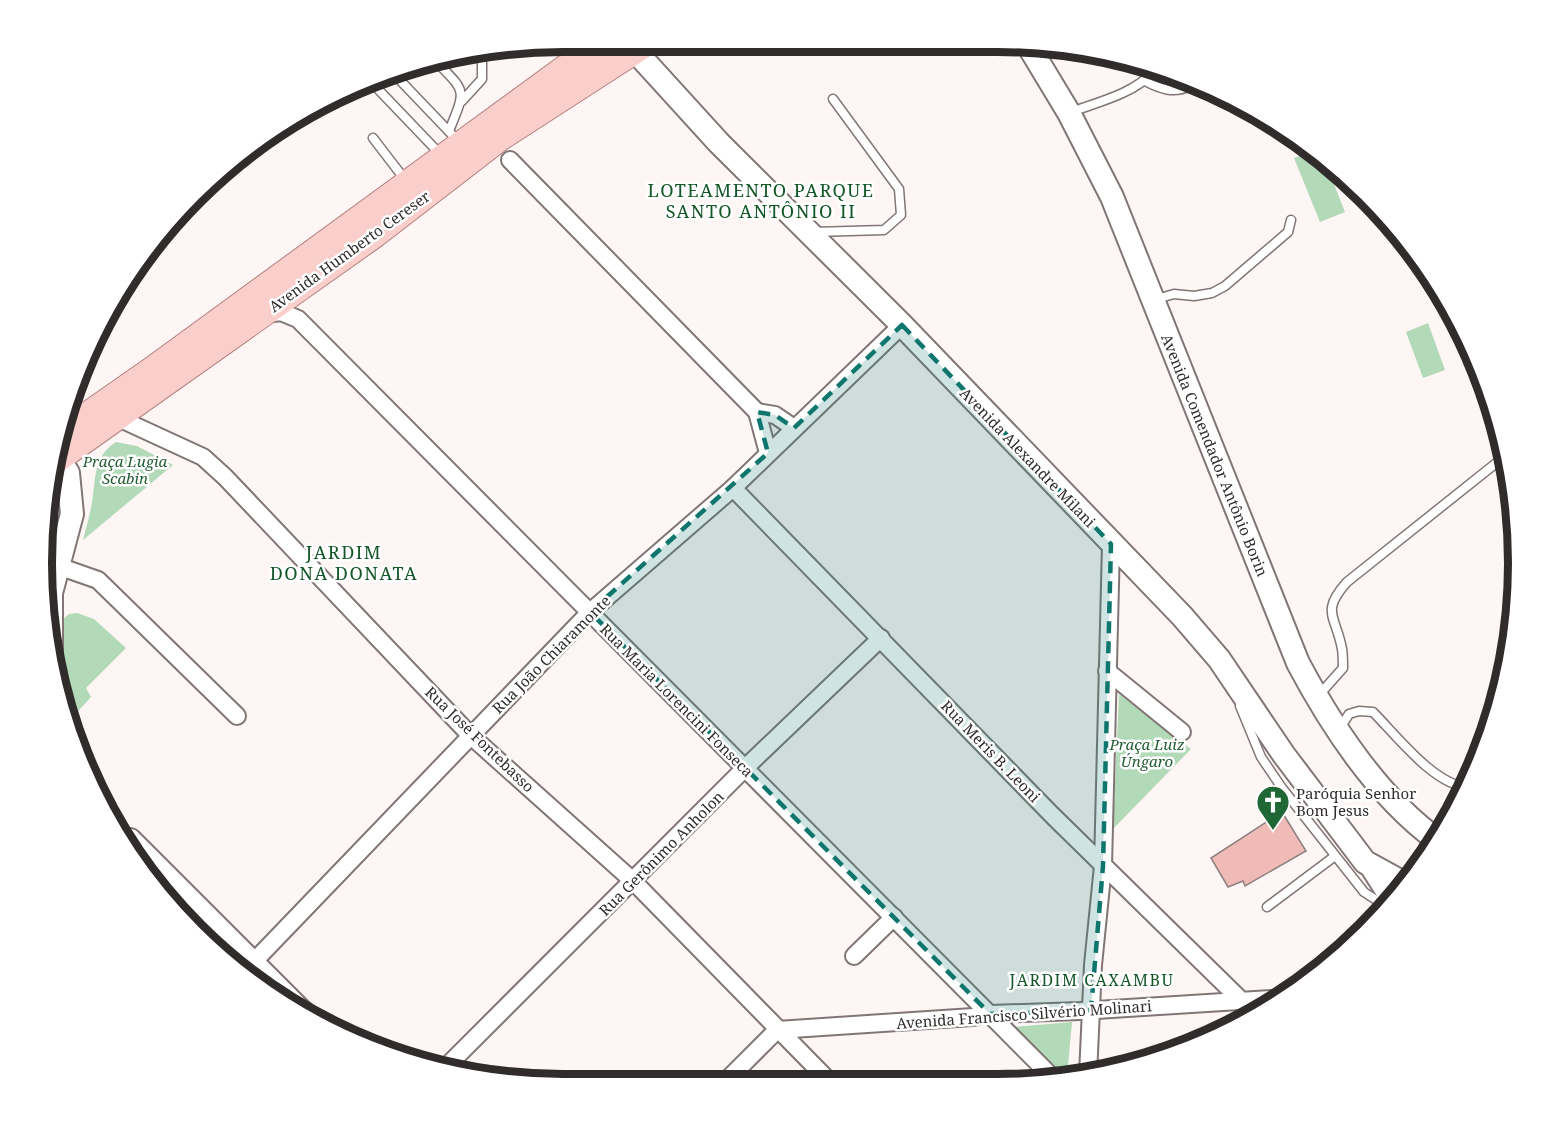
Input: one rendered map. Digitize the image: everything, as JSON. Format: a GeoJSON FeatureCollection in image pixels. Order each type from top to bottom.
{"type":"FeatureCollection","features":[{"type":"Feature","properties":{"kind":"main road","name":"Avenida Humberto Cereser"},"geometry":{"type":"LineString","coordinates":[[67,442],[130,386],[407,182],[450,144],[586,52]]}},
{"type":"Feature","properties":{"kind":"main road","name":"Avenida Humberto Cereser"},"geometry":{"type":"LineString","coordinates":[[67,445],[122,412],[297,290],[374,235],[501,138],[626,52]]}},
{"type":"Feature","properties":{"kind":"main road","name":"Avenida Alexandre Milani"},"geometry":{"type":"LineString","coordinates":[[642,52],[719,143],[902,325],[1182,616],[1220,659],[1284,755],[1365,862],[1399,880]]}},
{"type":"Feature","properties":{"kind":"main road","name":"Avenida Comendador Antônio Borin"},"geometry":{"type":"LineString","coordinates":[[1034,54],[1069,113],[1112,197],[1298,663],[1338,731],[1380,786],[1415,825],[1430,835]]}},
{"type":"Feature","properties":{"kind":"main road"},"geometry":{"type":"LineString","coordinates":[[53,584],[72,514],[68,473],[62,462]]}},
{"type":"Feature","properties":{"kind":"main road"},"geometry":{"type":"LineString","coordinates":[[146,857],[238,958]]}},
{"type":"Feature","properties":{"kind":"street"},"geometry":{"type":"LineString","coordinates":[[510,160],[757,412],[768,453]]}},
{"type":"Feature","properties":{"kind":"street"},"geometry":{"type":"LineString","coordinates":[[297,290],[294,310],[298,319]]}},
{"type":"Feature","properties":{"kind":"street"},"geometry":{"type":"LineString","coordinates":[[261,315],[281,312],[298,319]]}},
{"type":"Feature","properties":{"kind":"street","name":"Rua Maria Lorencini Fonseca"},"geometry":{"type":"LineString","coordinates":[[298,319],[1047,1072]]}},
{"type":"Feature","properties":{"kind":"street","name":"Rua João Chiaramonte"},"geometry":{"type":"LineString","coordinates":[[249,967],[590,612],[734,488],[902,325]]}},
{"type":"Feature","properties":{"kind":"street"},"geometry":{"type":"LineString","coordinates":[[122,412],[130,386]]}},
{"type":"Feature","properties":{"kind":"street","name":"Rua José Fontebasso"},"geometry":{"type":"LineString","coordinates":[[122,412],[127,422],[203,457],[225,477],[471,736],[633,881],[822,1074]]}},
{"type":"Feature","properties":{"kind":"street"},"geometry":{"type":"LineString","coordinates":[[757,412],[775,415],[794,428]]}},
{"type":"Feature","properties":{"kind":"street","name":"Rua Meris B. Leoni"},"geometry":{"type":"LineString","coordinates":[[734,488],[1103,866],[1247,1006]]}},
{"type":"Feature","properties":{"kind":"street"},"geometry":{"type":"LineString","coordinates":[[1088,1066],[1103,866],[1111,544]]}},
{"type":"Feature","properties":{"kind":"street"},"geometry":{"type":"LineString","coordinates":[[58,566],[98,580],[237,716]]}},
{"type":"Feature","properties":{"kind":"street","name":"Rua Gerônimo Anholon"},"geometry":{"type":"LineString","coordinates":[[451,1062],[745,768],[881,638]]}},
{"type":"Feature","properties":{"kind":"street"},"geometry":{"type":"LineString","coordinates":[[1107,671],[1182,732]]}},
{"type":"Feature","properties":{"kind":"street"},"geometry":{"type":"LineString","coordinates":[[1365,862],[1386,895]]}},
{"type":"Feature","properties":{"kind":"street"},"geometry":{"type":"LineString","coordinates":[[854,956],[894,917]]}},
{"type":"Feature","properties":{"kind":"street","name":"Avenida Francisco Silvério Molinari"},"geometry":{"type":"LineString","coordinates":[[777,1030],[990,1014],[1247,1006]]}},
{"type":"Feature","properties":{"kind":"street"},"geometry":{"type":"LineString","coordinates":[[733,1074],[777,1030]]}},
{"type":"Feature","properties":{"kind":"lane"},"geometry":{"type":"LineString","coordinates":[[462,101],[482,79],[484,71],[481,59]]}},
{"type":"Feature","properties":{"kind":"lane"},"geometry":{"type":"LineString","coordinates":[[442,67],[459,85],[462,101],[450,144]]}},
{"type":"Feature","properties":{"kind":"lane"},"geometry":{"type":"LineString","coordinates":[[1069,113],[1108,99],[1145,81],[1149,76]]}},
{"type":"Feature","properties":{"kind":"lane"},"geometry":{"type":"LineString","coordinates":[[399,80],[450,144]]}},
{"type":"Feature","properties":{"kind":"lane"},"geometry":{"type":"LineString","coordinates":[[1145,81],[1168,91],[1186,88]]}},
{"type":"Feature","properties":{"kind":"lane"},"geometry":{"type":"LineString","coordinates":[[378,87],[450,144]]}},
{"type":"Feature","properties":{"kind":"lane"},"geometry":{"type":"LineString","coordinates":[[808,232],[884,230],[901,215],[899,189],[833,99]]}},
{"type":"Feature","properties":{"kind":"lane"},"geometry":{"type":"LineString","coordinates":[[373,138],[407,182]]}},
{"type":"Feature","properties":{"kind":"lane"},"geometry":{"type":"LineString","coordinates":[[1153,300],[1174,294],[1194,296],[1212,293],[1225,286],[1288,232],[1290,220]]}},
{"type":"Feature","properties":{"kind":"lane"},"geometry":{"type":"LineString","coordinates":[[1316,697],[1343,668],[1342,648],[1333,624],[1332,608],[1335,596],[1347,582],[1498,461]]}},
{"type":"Feature","properties":{"kind":"lane"},"geometry":{"type":"LineString","coordinates":[[1220,659],[1261,757],[1282,788],[1364,892],[1380,902]]}},
{"type":"Feature","properties":{"kind":"lane"},"geometry":{"type":"LineString","coordinates":[[1338,731],[1349,714],[1359,711],[1373,712],[1423,764],[1442,780],[1458,786]]}},
{"type":"Feature","properties":{"kind":"lane"},"geometry":{"type":"LineString","coordinates":[[1267,907],[1335,856]]}},
{"type":"Feature","properties":{"kind":"highlighted area"},"geometry":{"type":"Polygon","coordinates":[[[902,325],[1111,544],[1103,866],[1091,1010],[990,1014],[590,612],[768,453],[757,412],[775,415],[794,428],[902,325]]]}},
{"type":"Feature","properties":{"kind":"green space"},"geometry":{"type":"Polygon","coordinates":[[[1304,154],[1331,176],[1345,212],[1320,222],[1294,158],[1304,154]]]}},
{"type":"Feature","properties":{"kind":"green space"},"geometry":{"type":"Polygon","coordinates":[[[1428,323],[1445,370],[1423,378],[1406,332],[1428,323]]]}},
{"type":"Feature","properties":{"kind":"green space","name":"Praça Lugia Scabin"},"geometry":{"type":"Polygon","coordinates":[[[116,442],[137,446],[173,465],[83,540],[99,461],[116,442]]]}},
{"type":"Feature","properties":{"kind":"green space"},"geometry":{"type":"Polygon","coordinates":[[[77,613],[94,619],[126,648],[86,688],[91,697],[76,714],[61,654],[63,619],[69,614],[77,613]]]}},
{"type":"Feature","properties":{"kind":"green space","name":"Praça Luiz Úngaro"},"geometry":{"type":"Polygon","coordinates":[[[1119,694],[1191,749],[1113,829],[1119,694]]]}},
{"type":"Feature","properties":{"kind":"green space"},"geometry":{"type":"Polygon","coordinates":[[[1072,1022],[1068,1069],[1060,1070],[1013,1027],[1072,1022]]]}},
{"type":"Feature","properties":{"kind":"building","name":"Paróquia Senhor Bom Jesus"},"geometry":{"type":"Polygon","coordinates":[[[1282,812],[1306,851],[1245,886],[1243,881],[1228,887],[1211,858],[1282,812]]]}},
{"type":"Feature","properties":{"kind":"place","name":"Paróquia Senhor Bom Jesus"},"geometry":{"type":"Point","coordinates":[1273,831]}},
{"type":"Feature","properties":{"kind":"district","name":"LOTEAMENTO PARQUE SANTO ANTÔNIO II"},"geometry":{"type":"Point","coordinates":[761,200]}},
{"type":"Feature","properties":{"kind":"district","name":"JARDIM DONA DONATA"},"geometry":{"type":"Point","coordinates":[344,562]}},
{"type":"Feature","properties":{"kind":"district","name":"JARDIM CAXAMBU"},"geometry":{"type":"Point","coordinates":[1092,980]}}]}
